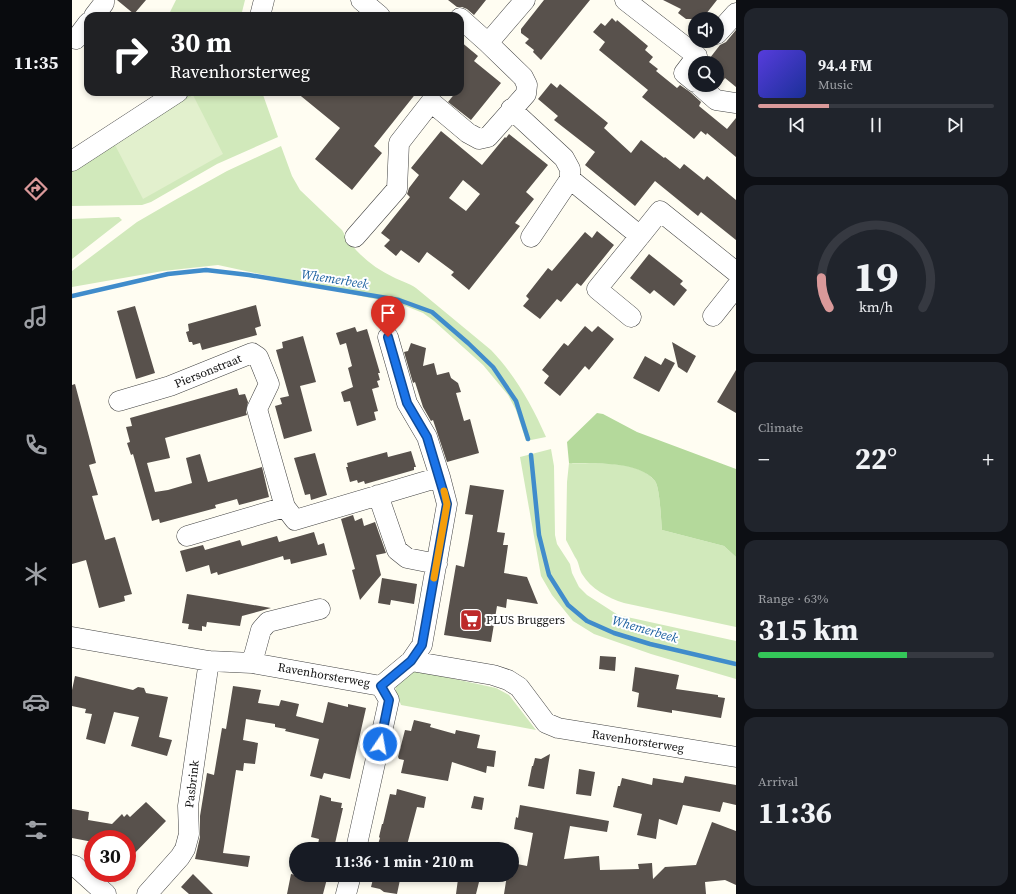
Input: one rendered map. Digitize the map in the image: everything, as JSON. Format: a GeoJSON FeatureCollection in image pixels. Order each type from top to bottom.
{"type":"FeatureCollection","features":[{"type":"Feature","properties":{"kind":"street"},"geometry":{"type":"LineString","coordinates":[[97,12],[104,3],[104,0]]}},
{"type":"Feature","properties":{"kind":"street"},"geometry":{"type":"LineString","coordinates":[[261,12],[264,0]]}},
{"type":"Feature","properties":{"kind":"street"},"geometry":{"type":"LineString","coordinates":[[361,0],[375,12]]}},
{"type":"Feature","properties":{"kind":"street"},"geometry":{"type":"LineString","coordinates":[[488,43],[525,0]]}},
{"type":"Feature","properties":{"kind":"street"},"geometry":{"type":"LineString","coordinates":[[625,0],[697,56],[704,48]]}},
{"type":"Feature","properties":{"kind":"street"},"geometry":{"type":"LineString","coordinates":[[724,26],[736,13]]}},
{"type":"Feature","properties":{"kind":"street"},"geometry":{"type":"LineString","coordinates":[[355,237],[396,189],[399,143],[430,97],[468,133],[479,139],[488,137],[511,109],[526,94],[528,85],[523,77],[464,21]]}},
{"type":"Feature","properties":{"kind":"street"},"geometry":{"type":"LineString","coordinates":[[76,39],[84,28]]}},
{"type":"Feature","properties":{"kind":"street"},"geometry":{"type":"LineString","coordinates":[[688,68],[684,73],[688,76]]}},
{"type":"Feature","properties":{"kind":"street"},"geometry":{"type":"LineString","coordinates":[[707,92],[716,100],[736,103]]}},
{"type":"Feature","properties":{"kind":"street"},"geometry":{"type":"LineString","coordinates":[[72,161],[172,96]]}},
{"type":"Feature","properties":{"kind":"street"},"geometry":{"type":"LineString","coordinates":[[511,109],[564,158],[570,169],[570,179],[531,236]]}},
{"type":"Feature","properties":{"kind":"street"},"geometry":{"type":"LineString","coordinates":[[570,179],[640,236]]}},
{"type":"Feature","properties":{"kind":"street"},"geometry":{"type":"LineString","coordinates":[[631,317],[597,289],[660,211],[736,272]]}},
{"type":"Feature","properties":{"kind":"street"},"geometry":{"type":"LineString","coordinates":[[713,316],[736,288]]}},
{"type":"Feature","properties":{"kind":"street"},"geometry":{"type":"LineString","coordinates":[[388,337],[407,403],[427,437],[447,504],[422,645],[411,661]]}},
{"type":"Feature","properties":{"kind":"street","name":"Piersonstraat"},"geometry":{"type":"LineString","coordinates":[[119,400],[170,386],[252,353],[258,357],[269,384],[257,409],[285,507]]}},
{"type":"Feature","properties":{"kind":"street"},"geometry":{"type":"LineString","coordinates":[[187,536],[285,507],[295,520],[440,477]]}},
{"type":"Feature","properties":{"kind":"street"},"geometry":{"type":"LineString","coordinates":[[378,495],[397,550],[407,558],[437,564]]}},
{"type":"Feature","properties":{"kind":"street"},"geometry":{"type":"LineString","coordinates":[[252,663],[261,630],[268,622],[320,609]]}},
{"type":"Feature","properties":{"kind":"street","name":"Ravenhorsterweg"},"geometry":{"type":"LineString","coordinates":[[72,637],[209,661],[252,663],[381,686],[411,661],[508,680],[519,687],[546,724],[558,728],[736,757]]}},
{"type":"Feature","properties":{"kind":"street","name":"Pasbrink"},"geometry":{"type":"LineString","coordinates":[[147,894],[180,858],[186,849],[190,834],[188,806],[209,661]]}},
{"type":"Feature","properties":{"kind":"street"},"geometry":{"type":"LineString","coordinates":[[358,842],[389,700],[381,686]]}},
{"type":"Feature","properties":{"kind":"street"},"geometry":{"type":"LineString","coordinates":[[72,865],[106,894]]}},
{"type":"Feature","properties":{"kind":"street"},"geometry":{"type":"LineString","coordinates":[[346,894],[349,882]]}},
{"type":"Feature","properties":{"kind":"green space"},"geometry":{"type":"Polygon","coordinates":[[[176,0],[245,0],[242,12],[170,12],[176,0]]]}},
{"type":"Feature","properties":{"kind":"green space"},"geometry":{"type":"Polygon","coordinates":[[[184,96],[263,96],[278,137],[217,164],[151,202],[142,205],[72,206],[72,169],[184,96]]]}},
{"type":"Feature","properties":{"kind":"green space"},"geometry":{"type":"Polygon","coordinates":[[[194,96],[223,154],[143,199],[115,145],[194,96]]]}},
{"type":"Feature","properties":{"kind":"green space"},"geometry":{"type":"Polygon","coordinates":[[[281,146],[292,176],[300,190],[342,230],[346,238],[364,258],[385,273],[416,288],[491,350],[508,370],[522,391],[535,413],[546,437],[526,441],[516,410],[508,395],[483,365],[434,321],[423,313],[398,303],[218,265],[163,271],[72,287],[72,271],[137,222],[227,171],[281,146]]]}},
{"type":"Feature","properties":{"kind":"green space"},"geometry":{"type":"Polygon","coordinates":[[[119,217],[122,220],[72,259],[72,219],[119,217]]]}},
{"type":"Feature","properties":{"kind":"green space"},"geometry":{"type":"Polygon","coordinates":[[[597,413],[603,414],[637,432],[736,469],[736,557],[724,546],[662,530],[657,485],[648,474],[638,469],[615,464],[569,463],[567,442],[597,413]]]}},
{"type":"Feature","properties":{"kind":"green space"},"geometry":{"type":"Polygon","coordinates":[[[551,449],[554,466],[555,535],[557,544],[570,564],[572,573],[579,587],[587,595],[618,615],[736,641],[736,679],[651,654],[594,634],[573,621],[552,595],[541,576],[520,457],[551,449]]]}},
{"type":"Feature","properties":{"kind":"green space"},"geometry":{"type":"Polygon","coordinates":[[[569,463],[615,464],[638,469],[648,474],[657,485],[662,530],[724,546],[736,557],[736,627],[624,603],[606,596],[590,584],[582,574],[566,540],[567,482],[569,463]]]}},
{"type":"Feature","properties":{"kind":"green space"},"geometry":{"type":"Polygon","coordinates":[[[413,670],[496,688],[509,695],[536,730],[401,705],[396,692],[395,683],[413,670]]]}},
{"type":"Feature","properties":{"kind":"building"},"geometry":{"type":"Polygon","coordinates":[[[117,0],[146,0],[136,12],[132,12],[117,0]]]}},
{"type":"Feature","properties":{"kind":"building"},"geometry":{"type":"Polygon","coordinates":[[[448,0],[486,0],[474,15],[467,9],[457,7],[448,0]]]}},
{"type":"Feature","properties":{"kind":"building"},"geometry":{"type":"Polygon","coordinates":[[[544,0],[590,0],[541,60],[533,52],[534,50],[525,43],[529,39],[521,33],[521,29],[544,0]]]}},
{"type":"Feature","properties":{"kind":"building"},"geometry":{"type":"Polygon","coordinates":[[[663,0],[717,0],[708,12],[688,12],[688,19],[678,13],[681,9],[663,0]]]}},
{"type":"Feature","properties":{"kind":"building"},"geometry":{"type":"Polygon","coordinates":[[[612,18],[616,22],[617,20],[648,46],[645,50],[653,57],[649,62],[658,69],[656,71],[677,88],[680,85],[690,92],[701,102],[699,106],[727,129],[736,118],[736,157],[707,133],[706,135],[701,131],[694,139],[642,97],[648,90],[599,50],[605,42],[593,32],[601,23],[605,26],[612,18]]]}},
{"type":"Feature","properties":{"kind":"building"},"geometry":{"type":"Polygon","coordinates":[[[736,30],[736,87],[725,78],[724,79],[724,56],[711,56],[718,48],[724,48],[724,43],[736,30]]]}},
{"type":"Feature","properties":{"kind":"building"},"geometry":{"type":"Polygon","coordinates":[[[464,44],[478,56],[474,61],[501,83],[471,120],[448,102],[453,96],[464,96],[464,44]]]}},
{"type":"Feature","properties":{"kind":"building"},"geometry":{"type":"Polygon","coordinates":[[[551,83],[557,88],[560,84],[608,123],[604,128],[631,153],[641,140],[680,169],[684,164],[704,180],[707,176],[736,200],[736,240],[701,212],[698,216],[655,181],[635,206],[585,165],[595,152],[554,120],[558,116],[538,99],[551,83]]]}},
{"type":"Feature","properties":{"kind":"building"},"geometry":{"type":"Polygon","coordinates":[[[301,96],[414,96],[374,146],[382,153],[352,190],[315,159],[340,128],[301,96]]]}},
{"type":"Feature","properties":{"kind":"building"},"geometry":{"type":"Polygon","coordinates":[[[441,131],[482,165],[509,134],[548,165],[526,192],[534,199],[515,223],[520,226],[469,290],[451,275],[454,272],[427,252],[419,263],[401,250],[396,256],[384,246],[390,240],[381,233],[410,197],[407,194],[409,188],[419,175],[411,168],[441,131]],[[463,180],[449,198],[466,211],[480,194],[463,180]]]}},
{"type":"Feature","properties":{"kind":"building"},"geometry":{"type":"Polygon","coordinates":[[[597,231],[614,245],[581,286],[577,283],[561,302],[557,299],[540,319],[523,306],[529,299],[526,296],[548,268],[552,271],[585,232],[592,238],[597,231]]]}},
{"type":"Feature","properties":{"kind":"building"},"geometry":{"type":"Polygon","coordinates":[[[649,254],[683,281],[680,284],[687,290],[674,306],[654,290],[650,294],[630,278],[649,254]]]}},
{"type":"Feature","properties":{"kind":"building"},"geometry":{"type":"Polygon","coordinates":[[[256,305],[261,326],[255,328],[257,335],[202,350],[200,343],[193,345],[192,342],[189,342],[186,332],[189,331],[188,324],[256,305]]]}},
{"type":"Feature","properties":{"kind":"building"},"geometry":{"type":"Polygon","coordinates":[[[135,306],[155,373],[136,379],[117,311],[135,306]]]}},
{"type":"Feature","properties":{"kind":"building"},"geometry":{"type":"Polygon","coordinates":[[[585,326],[592,332],[598,326],[614,339],[589,370],[585,366],[560,396],[544,383],[549,376],[542,370],[564,343],[568,346],[585,326]]]}},
{"type":"Feature","properties":{"kind":"building"},"geometry":{"type":"Polygon","coordinates":[[[355,327],[357,332],[367,329],[380,373],[378,373],[380,380],[377,381],[379,387],[372,389],[378,411],[374,412],[376,420],[357,426],[350,401],[344,402],[341,392],[353,387],[348,368],[352,366],[346,343],[340,345],[336,333],[355,327]]]}},
{"type":"Feature","properties":{"kind":"building"},"geometry":{"type":"Polygon","coordinates":[[[303,336],[316,382],[300,386],[312,431],[284,439],[275,406],[282,404],[280,398],[289,396],[276,350],[283,348],[282,342],[303,336]]]}},
{"type":"Feature","properties":{"kind":"building"},"geometry":{"type":"Polygon","coordinates":[[[672,342],[696,356],[687,373],[678,367],[672,342]]]}},
{"type":"Feature","properties":{"kind":"building"},"geometry":{"type":"Polygon","coordinates":[[[411,343],[426,348],[423,366],[434,363],[437,375],[449,372],[451,378],[458,383],[461,392],[456,393],[464,421],[470,419],[479,453],[447,462],[433,420],[431,421],[423,407],[415,382],[413,383],[404,352],[408,351],[411,343]]]}},
{"type":"Feature","properties":{"kind":"building"},"geometry":{"type":"Polygon","coordinates":[[[645,356],[661,365],[665,358],[675,363],[659,392],[633,378],[645,356]]]}},
{"type":"Feature","properties":{"kind":"building"},"geometry":{"type":"Polygon","coordinates":[[[736,370],[736,413],[717,402],[736,370]]]}},
{"type":"Feature","properties":{"kind":"building"},"geometry":{"type":"Polygon","coordinates":[[[75,384],[96,463],[89,465],[98,495],[92,496],[105,540],[115,537],[132,594],[124,596],[125,601],[99,608],[86,560],[72,564],[72,385],[75,384]]]}},
{"type":"Feature","properties":{"kind":"building"},"geometry":{"type":"Polygon","coordinates":[[[237,388],[239,395],[245,394],[248,402],[246,412],[247,415],[165,438],[170,458],[147,463],[155,492],[192,483],[186,458],[200,454],[208,482],[262,467],[269,497],[239,505],[237,499],[215,505],[216,508],[160,523],[159,519],[152,521],[133,454],[131,455],[127,443],[130,442],[126,427],[132,426],[130,418],[237,388]]]}},
{"type":"Feature","properties":{"kind":"building"},"geometry":{"type":"Polygon","coordinates":[[[411,451],[416,467],[414,467],[414,470],[365,484],[364,481],[358,483],[357,480],[350,482],[346,467],[348,467],[347,463],[387,452],[388,457],[411,451]]]}},
{"type":"Feature","properties":{"kind":"building"},"geometry":{"type":"Polygon","coordinates":[[[315,453],[327,495],[311,500],[310,494],[305,495],[294,458],[315,453]]]}},
{"type":"Feature","properties":{"kind":"building"},"geometry":{"type":"Polygon","coordinates":[[[470,485],[504,490],[497,532],[505,533],[503,545],[508,545],[504,573],[527,577],[538,604],[507,599],[506,608],[497,606],[491,642],[444,635],[456,565],[464,567],[469,539],[473,515],[465,514],[470,485]]]}},
{"type":"Feature","properties":{"kind":"building"},"geometry":{"type":"Polygon","coordinates":[[[353,515],[355,521],[362,518],[364,526],[375,522],[386,553],[376,555],[381,575],[360,600],[352,570],[355,569],[341,519],[353,515]]]}},
{"type":"Feature","properties":{"kind":"building"},"geometry":{"type":"Polygon","coordinates":[[[314,532],[318,545],[324,543],[327,555],[291,564],[290,559],[284,560],[283,556],[218,575],[217,572],[211,574],[209,565],[186,572],[180,551],[203,545],[205,550],[240,540],[242,546],[277,536],[279,542],[314,532]]]}},
{"type":"Feature","properties":{"kind":"building"},"geometry":{"type":"Polygon","coordinates":[[[382,578],[417,584],[414,604],[391,600],[390,605],[378,603],[382,578]]]}},
{"type":"Feature","properties":{"kind":"building"},"geometry":{"type":"Polygon","coordinates":[[[187,594],[271,608],[242,616],[240,626],[207,622],[206,627],[202,626],[202,631],[188,629],[189,624],[182,623],[187,594]]]}},
{"type":"Feature","properties":{"kind":"building"},"geometry":{"type":"Polygon","coordinates":[[[600,656],[616,657],[615,671],[599,669],[600,656]]]}},
{"type":"Feature","properties":{"kind":"building"},"geometry":{"type":"Polygon","coordinates":[[[635,667],[679,675],[676,689],[718,695],[718,697],[725,698],[721,718],[672,710],[672,713],[637,707],[639,693],[632,691],[635,667]]]}},
{"type":"Feature","properties":{"kind":"building"},"geometry":{"type":"Polygon","coordinates":[[[75,676],[133,690],[138,687],[144,688],[146,693],[168,697],[159,737],[172,740],[167,756],[131,746],[139,717],[114,712],[105,744],[86,739],[92,714],[85,713],[86,709],[72,706],[72,690],[75,676]]]}},
{"type":"Feature","properties":{"kind":"building"},"geometry":{"type":"Polygon","coordinates":[[[233,686],[261,690],[258,703],[279,706],[281,700],[299,704],[296,716],[323,723],[328,702],[348,707],[348,704],[366,708],[350,779],[324,773],[322,779],[310,776],[319,739],[285,731],[286,729],[275,727],[275,724],[246,719],[243,740],[258,743],[255,764],[244,763],[243,771],[236,770],[223,853],[250,856],[248,867],[195,859],[200,837],[200,816],[207,773],[214,775],[222,728],[226,729],[233,686]]]}},
{"type":"Feature","properties":{"kind":"building"},"geometry":{"type":"Polygon","coordinates":[[[414,720],[431,724],[430,727],[455,734],[456,730],[480,735],[477,748],[496,751],[494,767],[487,766],[486,773],[452,762],[448,781],[401,773],[404,760],[399,759],[398,757],[405,730],[411,731],[414,720]]]}},
{"type":"Feature","properties":{"kind":"building"},"geometry":{"type":"Polygon","coordinates":[[[550,754],[544,789],[528,786],[535,758],[541,759],[550,754]]]}},
{"type":"Feature","properties":{"kind":"building"},"geometry":{"type":"Polygon","coordinates":[[[579,769],[595,772],[591,796],[576,794],[579,769]]]}},
{"type":"Feature","properties":{"kind":"building"},"geometry":{"type":"Polygon","coordinates":[[[685,776],[736,785],[736,805],[723,802],[720,812],[683,805],[677,825],[659,819],[656,839],[637,835],[642,814],[613,807],[618,786],[620,786],[622,778],[652,785],[653,778],[683,783],[685,776]]]}},
{"type":"Feature","properties":{"kind":"building"},"geometry":{"type":"Polygon","coordinates":[[[397,789],[426,797],[424,808],[417,807],[408,842],[379,842],[390,794],[396,795],[397,789]]]}},
{"type":"Feature","properties":{"kind":"building"},"geometry":{"type":"Polygon","coordinates":[[[320,795],[331,798],[331,801],[342,803],[341,808],[343,808],[335,842],[318,842],[319,839],[311,837],[320,795]]]}},
{"type":"Feature","properties":{"kind":"building"},"geometry":{"type":"Polygon","coordinates":[[[474,796],[484,798],[482,810],[471,808],[474,796]]]}},
{"type":"Feature","properties":{"kind":"building"},"geometry":{"type":"Polygon","coordinates":[[[146,802],[166,821],[136,852],[136,830],[84,830],[84,840],[72,838],[72,809],[89,812],[88,820],[112,824],[122,814],[124,817],[127,814],[130,817],[146,802]]]}},
{"type":"Feature","properties":{"kind":"building"},"geometry":{"type":"Polygon","coordinates":[[[520,805],[609,821],[607,832],[570,826],[564,859],[599,856],[600,870],[639,869],[638,864],[652,863],[653,879],[665,867],[696,865],[712,822],[736,831],[736,885],[725,880],[705,882],[706,894],[504,894],[506,882],[519,882],[519,864],[527,866],[533,833],[514,829],[516,817],[518,818],[520,805]]]}},
{"type":"Feature","properties":{"kind":"building"},"geometry":{"type":"Polygon","coordinates":[[[193,874],[213,894],[189,894],[181,887],[193,874]]]}},
{"type":"Feature","properties":{"kind":"building"},"geometry":{"type":"Polygon","coordinates":[[[289,882],[326,882],[323,894],[287,894],[289,882]]]}},
{"type":"Feature","properties":{"kind":"building"},"geometry":{"type":"Polygon","coordinates":[[[372,882],[400,882],[397,894],[384,892],[380,889],[371,887],[372,882]]]}},
{"type":"Feature","properties":{"kind":"building"},"geometry":{"type":"Polygon","coordinates":[[[458,882],[479,882],[476,894],[456,894],[458,882]]]}},
{"type":"Feature","properties":{"kind":"waterway","name":"Whemerbeek"},"geometry":{"type":"LineString","coordinates":[[72,296],[168,274],[206,270],[249,275],[399,300],[432,312],[493,367],[516,401],[528,439]]}},
{"type":"Feature","properties":{"kind":"waterway","name":"Whemerbeek"},"geometry":{"type":"LineString","coordinates":[[531,455],[539,535],[549,575],[568,605],[587,621],[614,633],[650,644],[736,664]]}},
{"type":"Feature","properties":{"kind":"slow traffic"},"geometry":{"type":"LineString","coordinates":[[434,578],[447,504],[444,491]]}},
{"type":"Feature","properties":{"kind":"place","name":"PLUS Bruggers"},"geometry":{"type":"Point","coordinates":[471,620]}},
{"type":"Feature","properties":{"kind":"route"},"geometry":{"type":"LineString","coordinates":[[380,744],[389,700],[381,686],[411,661],[422,645],[447,504],[427,437],[407,403],[388,337]]}}]}
